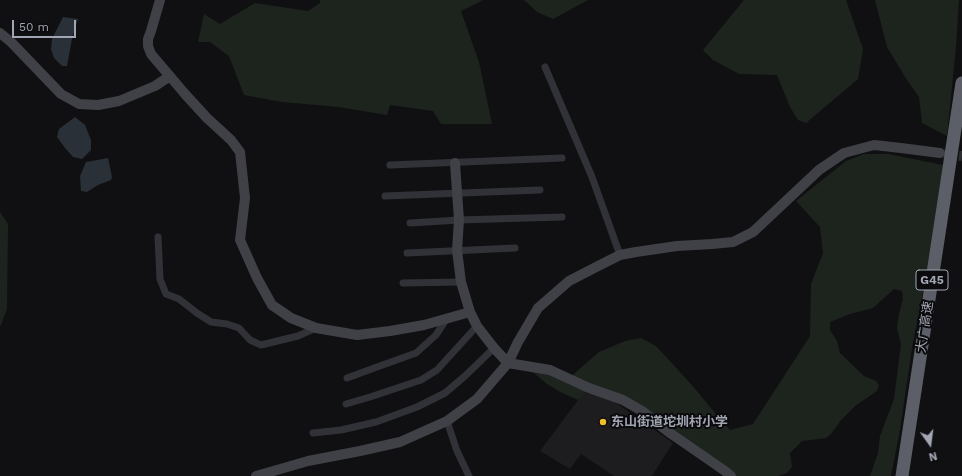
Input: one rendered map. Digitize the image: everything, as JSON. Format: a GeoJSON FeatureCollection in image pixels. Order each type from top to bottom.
{"type":"FeatureCollection","features":[{"type":"Feature","properties":{"kind":"highway","name":"大广高速"},"geometry":{"type":"LineString","coordinates":[[902,476],[962,83]]}},
{"type":"Feature","properties":{"kind":"highway","name":"大广高速"},"geometry":{"type":"LineString","coordinates":[[910,476],[962,138]]}},
{"type":"Feature","properties":{"kind":"street"},"geometry":{"type":"LineString","coordinates":[[160,0],[148,40],[148,46],[152,54],[170,76],[208,118],[231,140],[240,152],[246,198],[240,240],[257,278],[272,305],[291,318],[316,328],[357,335],[424,325],[470,312]]}},
{"type":"Feature","properties":{"kind":"street"},"geometry":{"type":"LineString","coordinates":[[0,33],[11,42],[62,94],[79,104],[98,105],[119,100],[155,86],[170,76]]}},
{"type":"Feature","properties":{"kind":"street"},"geometry":{"type":"LineString","coordinates":[[545,66],[592,177],[620,255]]}},
{"type":"Feature","properties":{"kind":"street"},"geometry":{"type":"LineString","coordinates":[[256,476],[308,461],[360,452],[400,442],[447,421],[477,399],[508,363],[518,342],[538,308],[569,281],[620,255],[678,246],[733,242],[753,232],[819,170],[844,153],[874,145],[940,153]]}},
{"type":"Feature","properties":{"kind":"street"},"geometry":{"type":"LineString","coordinates":[[390,165],[562,158]]}},
{"type":"Feature","properties":{"kind":"street"},"geometry":{"type":"LineString","coordinates":[[455,162],[459,220],[457,250],[462,282],[470,312],[477,326],[494,348],[508,363],[550,370],[589,388],[623,400],[642,411],[670,433],[731,476]]}},
{"type":"Feature","properties":{"kind":"street"},"geometry":{"type":"LineString","coordinates":[[385,196],[540,190]]}},
{"type":"Feature","properties":{"kind":"street"},"geometry":{"type":"LineString","coordinates":[[410,223],[562,217]]}},
{"type":"Feature","properties":{"kind":"street"},"geometry":{"type":"LineString","coordinates":[[158,237],[160,279],[166,294],[179,299],[211,322],[227,324],[239,328],[250,340],[261,344],[298,336],[316,328]]}},
{"type":"Feature","properties":{"kind":"street"},"geometry":{"type":"LineString","coordinates":[[407,253],[515,248]]}},
{"type":"Feature","properties":{"kind":"street"},"geometry":{"type":"LineString","coordinates":[[403,283],[462,282]]}},
{"type":"Feature","properties":{"kind":"street"},"geometry":{"type":"LineString","coordinates":[[347,378],[416,353],[436,335],[447,318]]}},
{"type":"Feature","properties":{"kind":"street"},"geometry":{"type":"LineString","coordinates":[[346,404],[421,380],[437,370],[477,326]]}},
{"type":"Feature","properties":{"kind":"street"},"geometry":{"type":"LineString","coordinates":[[312,433],[341,430],[376,422],[417,407],[445,393],[494,348]]}},
{"type":"Feature","properties":{"kind":"street"},"geometry":{"type":"LineString","coordinates":[[447,421],[457,452],[469,476]]}},
{"type":"Feature","properties":{"kind":"shaded area"},"geometry":{"type":"Polygon","coordinates":[[[320,0],[483,0],[461,11],[479,62],[492,124],[441,124],[433,111],[390,105],[387,115],[339,107],[282,102],[244,95],[229,56],[210,42],[198,42],[204,14],[220,24],[255,3],[308,11],[320,3],[320,0]]]}},
{"type":"Feature","properties":{"kind":"shaded area"},"geometry":{"type":"Polygon","coordinates":[[[524,0],[588,0],[553,19],[537,12],[524,0]]]}},
{"type":"Feature","properties":{"kind":"shaded area"},"geometry":{"type":"Polygon","coordinates":[[[744,0],[846,0],[863,49],[858,79],[806,123],[798,120],[790,107],[777,75],[739,74],[713,60],[703,50],[744,0]]]}},
{"type":"Feature","properties":{"kind":"shaded area"},"geometry":{"type":"Polygon","coordinates":[[[875,0],[959,0],[947,136],[922,123],[919,97],[887,47],[875,0]]]}},
{"type":"Feature","properties":{"kind":"shaded area"},"geometry":{"type":"Polygon","coordinates":[[[63,17],[78,19],[72,39],[67,66],[62,66],[54,58],[51,49],[52,39],[63,17]]]}},
{"type":"Feature","properties":{"kind":"shaded area"},"geometry":{"type":"Polygon","coordinates":[[[75,117],[85,125],[91,140],[91,150],[82,159],[73,157],[57,137],[59,129],[75,117]]]}},
{"type":"Feature","properties":{"kind":"shaded area"},"geometry":{"type":"Polygon","coordinates":[[[864,154],[888,154],[943,165],[927,272],[912,348],[900,430],[891,476],[870,476],[878,453],[880,436],[894,399],[901,344],[897,328],[903,299],[902,291],[894,289],[873,308],[850,314],[830,322],[830,330],[837,341],[840,353],[864,376],[876,381],[879,385],[877,391],[855,406],[826,438],[802,441],[790,453],[792,467],[787,473],[778,476],[731,476],[642,411],[589,388],[578,400],[547,384],[529,369],[568,379],[599,352],[625,341],[641,338],[656,346],[730,430],[753,424],[810,336],[811,284],[823,253],[820,227],[796,201],[846,161],[864,154]]]}},
{"type":"Feature","properties":{"kind":"shaded area"},"geometry":{"type":"Polygon","coordinates":[[[108,158],[112,177],[111,180],[98,185],[87,192],[81,191],[80,176],[86,162],[108,158]]]}},
{"type":"Feature","properties":{"kind":"shaded area"},"geometry":{"type":"Polygon","coordinates":[[[0,212],[8,224],[7,309],[0,327],[0,212]]]}},
{"type":"Feature","properties":{"kind":"shaded area","name":"东山街道坨圳村小学"},"geometry":{"type":"Polygon","coordinates":[[[584,392],[615,402],[673,443],[652,476],[614,476],[581,454],[570,469],[540,451],[584,392]]]}},
{"type":"Feature","properties":{"kind":"tunnel"},"geometry":{"type":"LineString","coordinates":[[944,154],[962,156]]}},
{"type":"Feature","properties":{"kind":"place","name":"东山街道坨圳村小学"},"geometry":{"type":"Point","coordinates":[603,422]}}]}
